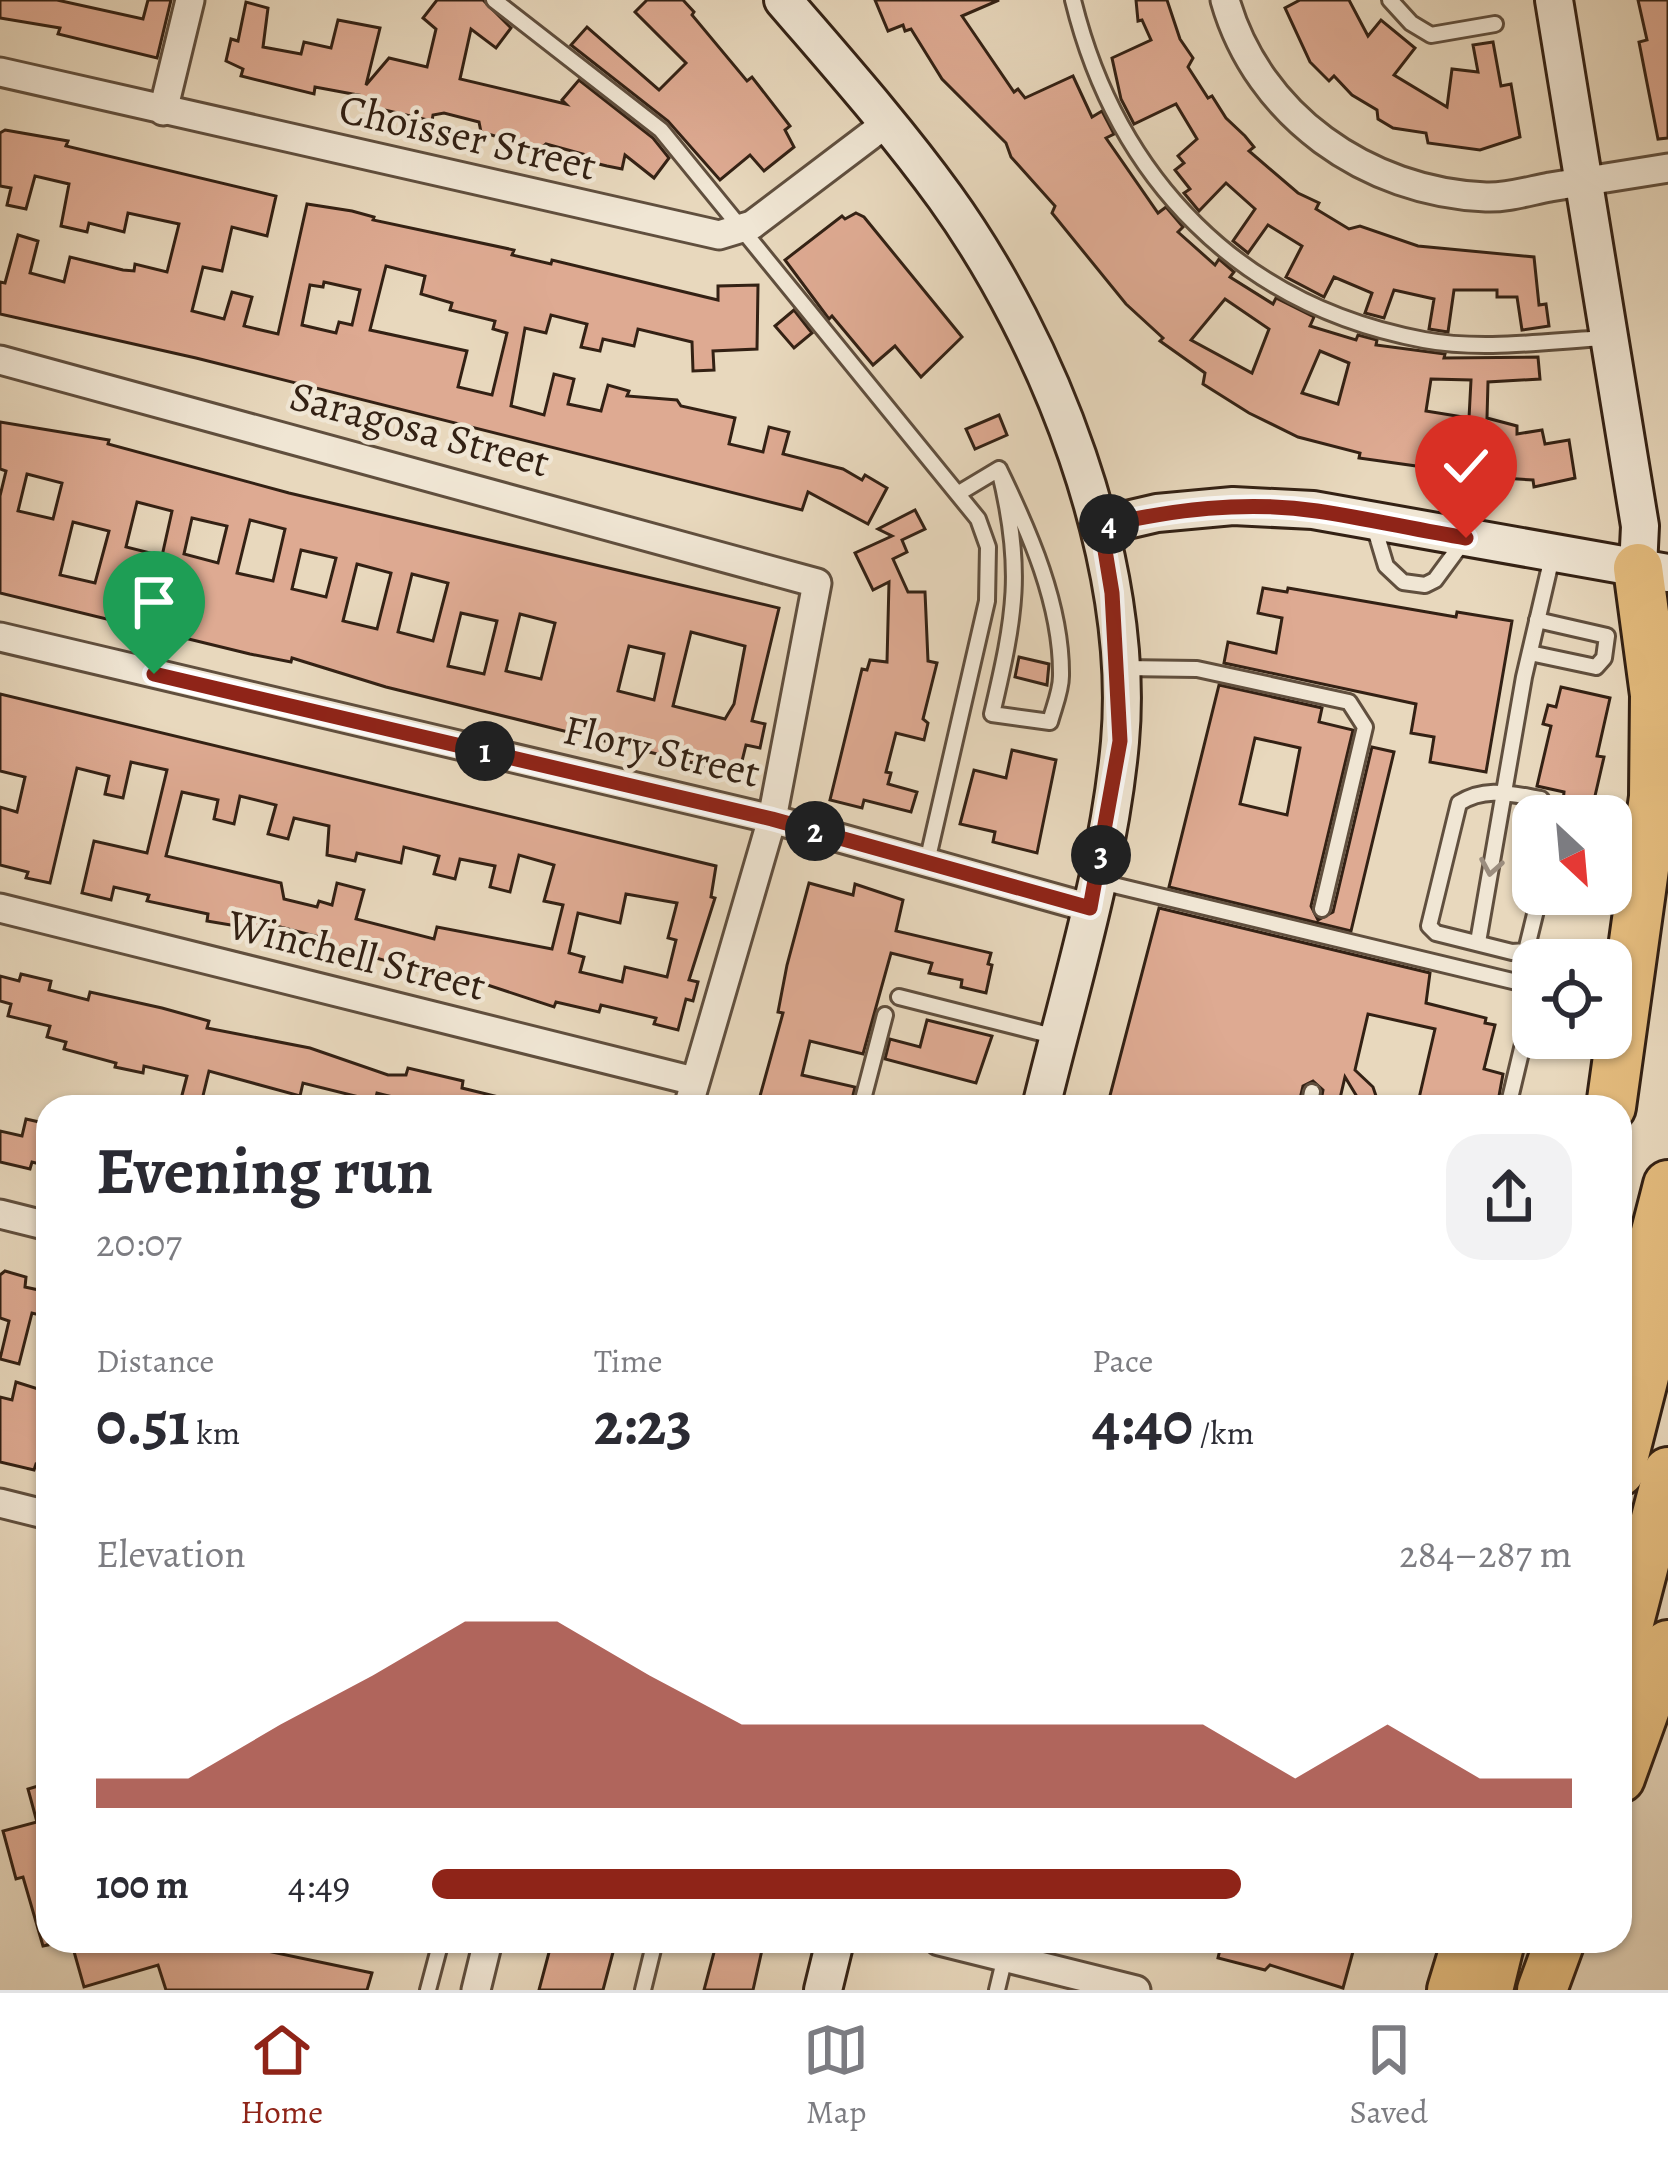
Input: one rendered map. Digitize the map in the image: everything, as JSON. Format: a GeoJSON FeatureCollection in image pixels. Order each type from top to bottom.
{"type":"FeatureCollection","features":[{"type":"Feature","properties":{"kind":"highway"},"geometry":{"type":"LineString","coordinates":[[1613,1095],[1654,797],[1653,570]]}},
{"type":"Feature","properties":{"kind":"highway"},"geometry":{"type":"LineString","coordinates":[[1632,1324],[1668,1186]]}},
{"type":"Feature","properties":{"kind":"highway"},"geometry":{"type":"LineString","coordinates":[[1632,1424],[1668,1282]]}},
{"type":"Feature","properties":{"kind":"highway"},"geometry":{"type":"LineString","coordinates":[[1632,1478],[1668,1340]]}},
{"type":"Feature","properties":{"kind":"highway"},"geometry":{"type":"LineString","coordinates":[[1632,1611],[1668,1472]]}},
{"type":"Feature","properties":{"kind":"highway"},"geometry":{"type":"LineString","coordinates":[[1632,1745],[1668,1645]]}},
{"type":"Feature","properties":{"kind":"highway"},"geometry":{"type":"LineString","coordinates":[[1452,1990],[1455,1953]]}},
{"type":"Feature","properties":{"kind":"highway"},"geometry":{"type":"LineString","coordinates":[[1452,1990],[1463,1953]]}},
{"type":"Feature","properties":{"kind":"highway"},"geometry":{"type":"LineString","coordinates":[[1488,1990],[1498,1953]]}},
{"type":"Feature","properties":{"kind":"highway"},"geometry":{"type":"LineString","coordinates":[[1502,1990],[1511,1953]]}},
{"type":"Feature","properties":{"kind":"highway"},"geometry":{"type":"LineString","coordinates":[[1538,1990],[1544,1953]]}},
{"type":"Feature","properties":{"kind":"highway"},"geometry":{"type":"LineString","coordinates":[[1538,1990],[1555,1953]]}},
{"type":"Feature","properties":{"kind":"main road"},"geometry":{"type":"LineString","coordinates":[[783,0],[888,122],[980,252],[1050,384],[1101,526],[1118,668],[1120,741],[1093,894],[1043,1095]]}},
{"type":"Feature","properties":{"kind":"main road"},"geometry":{"type":"LineString","coordinates":[[1101,526],[1156,513],[1233,506],[1312,510],[1653,570],[1640,526],[1555,0]]}},
{"type":"Feature","properties":{"kind":"main road"},"geometry":{"type":"LineString","coordinates":[[823,1990],[832,1953]]}},
{"type":"Feature","properties":{"kind":"street"},"geometry":{"type":"LineString","coordinates":[[163,111],[190,0]]}},
{"type":"Feature","properties":{"kind":"street"},"geometry":{"type":"LineString","coordinates":[[1225,0],[1236,38],[1267,86],[1340,155],[1394,182],[1490,197],[1668,168]]}},
{"type":"Feature","properties":{"kind":"street","name":"Choisser Street"},"geometry":{"type":"LineString","coordinates":[[0,72],[718,235],[737,229]]}},
{"type":"Feature","properties":{"kind":"street"},"geometry":{"type":"LineString","coordinates":[[737,229],[752,225],[798,193],[888,122]]}},
{"type":"Feature","properties":{"kind":"street","name":"Saragosa Street"},"geometry":{"type":"LineString","coordinates":[[0,360],[817,583],[772,819]]}},
{"type":"Feature","properties":{"kind":"street","name":"Flory Street"},"geometry":{"type":"LineString","coordinates":[[0,637],[772,819],[927,862],[1093,894]]}},
{"type":"Feature","properties":{"kind":"street"},"geometry":{"type":"LineString","coordinates":[[691,1094],[772,819]]}},
{"type":"Feature","properties":{"kind":"street","name":"Winchell Street"},"geometry":{"type":"LineString","coordinates":[[0,908],[691,1094]]}},
{"type":"Feature","properties":{"kind":"street"},"geometry":{"type":"LineString","coordinates":[[0,1214],[36,1223]]}},
{"type":"Feature","properties":{"kind":"street"},"geometry":{"type":"LineString","coordinates":[[0,1503],[36,1512]]}},
{"type":"Feature","properties":{"kind":"street"},"geometry":{"type":"LineString","coordinates":[[476,1990],[485,1953]]}},
{"type":"Feature","properties":{"kind":"street"},"geometry":{"type":"LineString","coordinates":[[986,1953],[1136,1990]]}},
{"type":"Feature","properties":{"kind":"lane"},"geometry":{"type":"LineString","coordinates":[[494,0],[661,130],[707,184],[737,229],[808,307],[959,493],[983,533],[991,576],[927,862]]}},
{"type":"Feature","properties":{"kind":"lane"},"geometry":{"type":"LineString","coordinates":[[1073,0],[1090,67],[1143,166],[1185,215],[1273,286],[1331,314],[1428,341],[1610,338]]}},
{"type":"Feature","properties":{"kind":"lane"},"geometry":{"type":"LineString","coordinates":[[1390,0],[1411,23],[1431,35],[1495,24]]}},
{"type":"Feature","properties":{"kind":"lane"},"geometry":{"type":"LineString","coordinates":[[959,493],[999,469]]}},
{"type":"Feature","properties":{"kind":"lane"},"geometry":{"type":"LineString","coordinates":[[999,469],[1027,526],[1051,607],[1061,680],[1050,722],[992,714],[1018,582],[999,469]]}},
{"type":"Feature","properties":{"kind":"lane"},"geometry":{"type":"LineString","coordinates":[[1372,521],[1386,566],[1403,582],[1425,585],[1435,580],[1466,538]]}},
{"type":"Feature","properties":{"kind":"lane"},"geometry":{"type":"LineString","coordinates":[[1478,942],[1529,653],[1553,554]]}},
{"type":"Feature","properties":{"kind":"lane"},"geometry":{"type":"LineString","coordinates":[[1529,653],[1596,667],[1604,658],[1606,636],[1537,620]]}},
{"type":"Feature","properties":{"kind":"lane"},"geometry":{"type":"LineString","coordinates":[[1118,668],[1196,669],[1349,702],[1365,727],[1322,909]]}},
{"type":"Feature","properties":{"kind":"lane"},"geometry":{"type":"LineString","coordinates":[[1516,795],[1478,791],[1459,803],[1429,926],[1436,933],[1512,952],[1526,950],[1535,915]]}},
{"type":"Feature","properties":{"kind":"lane"},"geometry":{"type":"LineString","coordinates":[[1093,894],[1512,982]]}},
{"type":"Feature","properties":{"kind":"lane"},"geometry":{"type":"LineString","coordinates":[[899,997],[1058,1037]]}},
{"type":"Feature","properties":{"kind":"lane"},"geometry":{"type":"LineString","coordinates":[[864,1095],[884,1015]]}},
{"type":"Feature","properties":{"kind":"lane"},"geometry":{"type":"LineString","coordinates":[[1511,1095],[1520,1059]]}},
{"type":"Feature","properties":{"kind":"lane"},"geometry":{"type":"LineString","coordinates":[[428,1990],[438,1953]]}},
{"type":"Feature","properties":{"kind":"lane"},"geometry":{"type":"LineString","coordinates":[[643,1990],[652,1953]]}},
{"type":"Feature","properties":{"kind":"lane"},"geometry":{"type":"LineString","coordinates":[[997,1990],[1005,1958]]}},
{"type":"Feature","properties":{"kind":"building"},"geometry":{"type":"Polygon","coordinates":[[[0,0],[57,0],[143,19],[148,0],[171,0],[157,58],[58,34],[60,28],[0,18],[0,0]]]}},
{"type":"Feature","properties":{"kind":"building"},"geometry":{"type":"Polygon","coordinates":[[[437,0],[483,0],[511,28],[496,48],[471,29],[460,79],[566,104],[562,100],[579,80],[653,138],[669,158],[654,178],[625,155],[622,169],[607,166],[546,144],[540,149],[481,132],[479,122],[444,113],[433,115],[432,121],[363,105],[354,99],[358,95],[315,87],[314,94],[241,76],[243,69],[226,61],[231,39],[238,41],[246,2],[268,8],[263,47],[301,54],[304,42],[331,48],[338,20],[380,28],[366,85],[389,58],[427,67],[436,29],[423,18],[437,0]]]}},
{"type":"Feature","properties":{"kind":"building"},"geometry":{"type":"Polygon","coordinates":[[[647,0],[683,0],[747,81],[752,77],[790,126],[785,130],[794,147],[764,171],[750,155],[720,180],[668,121],[571,45],[587,27],[659,90],[686,63],[635,12],[647,0]]]}},
{"type":"Feature","properties":{"kind":"building"},"geometry":{"type":"Polygon","coordinates":[[[875,0],[999,0],[962,16],[1014,92],[1018,89],[1025,98],[1073,76],[1092,117],[1102,111],[1114,134],[1106,138],[1158,213],[1166,207],[1183,227],[1178,232],[1215,265],[1219,259],[1234,272],[1230,277],[1273,304],[1276,298],[1314,317],[1310,326],[1356,340],[1358,335],[1377,340],[1376,345],[1445,354],[1444,358],[1538,357],[1540,379],[1488,382],[1487,418],[1517,426],[1517,434],[1542,430],[1545,444],[1569,440],[1575,478],[1534,487],[1533,480],[1487,477],[1487,470],[1479,466],[1446,464],[1445,470],[1359,458],[1360,453],[1298,437],[1203,384],[1205,373],[1160,341],[1163,338],[1126,304],[1052,213],[1055,206],[1011,157],[1006,143],[942,79],[911,29],[905,31],[903,25],[888,31],[875,0]],[[1225,299],[1191,340],[1252,373],[1269,329],[1225,299]],[[1320,351],[1302,393],[1338,404],[1349,363],[1320,351]],[[1431,379],[1426,411],[1469,418],[1471,380],[1431,379]]]}},
{"type":"Feature","properties":{"kind":"building"},"geometry":{"type":"Polygon","coordinates":[[[1136,0],[1167,0],[1180,39],[1193,58],[1188,67],[1208,98],[1212,96],[1254,147],[1249,151],[1298,193],[1319,203],[1316,209],[1349,229],[1360,226],[1418,246],[1534,257],[1539,305],[1546,304],[1549,326],[1522,330],[1517,297],[1497,297],[1497,290],[1454,290],[1448,332],[1429,329],[1434,299],[1394,290],[1384,318],[1365,313],[1372,293],[1334,277],[1324,297],[1286,277],[1302,246],[1268,225],[1248,253],[1233,241],[1255,209],[1226,183],[1199,211],[1184,193],[1190,189],[1175,170],[1184,163],[1178,156],[1197,139],[1176,104],[1134,124],[1121,99],[1112,58],[1151,40],[1142,20],[1138,21],[1136,0]]]}},
{"type":"Feature","properties":{"kind":"building"},"geometry":{"type":"Polygon","coordinates":[[[1300,0],[1349,0],[1368,36],[1381,20],[1415,48],[1394,75],[1447,107],[1452,69],[1478,72],[1473,45],[1493,42],[1501,86],[1511,84],[1520,137],[1480,150],[1428,143],[1426,133],[1393,128],[1378,119],[1377,110],[1352,95],[1334,76],[1329,81],[1310,62],[1285,8],[1300,0]]]}},
{"type":"Feature","properties":{"kind":"building"},"geometry":{"type":"Polygon","coordinates":[[[1638,0],[1668,0],[1668,138],[1658,139],[1639,42],[1647,40],[1638,0]]]}},
{"type":"Feature","properties":{"kind":"building"},"geometry":{"type":"Polygon","coordinates":[[[0,133],[68,141],[66,146],[276,196],[267,236],[232,227],[222,271],[203,267],[192,311],[224,319],[232,292],[252,297],[244,326],[278,334],[307,204],[718,300],[718,286],[758,285],[757,349],[713,351],[714,370],[693,371],[692,342],[638,329],[634,346],[603,339],[600,351],[581,347],[587,324],[551,315],[546,333],[525,328],[511,406],[544,415],[554,374],[574,379],[568,404],[601,411],[608,385],[629,391],[627,396],[677,400],[681,406],[735,418],[729,444],[763,452],[769,427],[789,432],[783,454],[843,469],[862,480],[865,475],[887,488],[868,524],[808,492],[802,510],[196,358],[0,314],[0,282],[5,283],[18,235],[38,241],[30,273],[64,282],[70,257],[123,270],[134,271],[135,264],[167,272],[179,224],[128,213],[124,232],[89,223],[87,232],[61,226],[69,184],[35,176],[26,209],[7,205],[11,188],[0,186],[0,133]],[[386,266],[370,330],[467,351],[458,387],[492,395],[507,333],[493,329],[495,321],[450,310],[452,303],[421,294],[425,276],[386,266]],[[324,282],[323,287],[310,285],[302,325],[336,333],[339,322],[352,325],[360,290],[324,282]]]}},
{"type":"Feature","properties":{"kind":"building"},"geometry":{"type":"Polygon","coordinates":[[[856,213],[962,337],[921,377],[895,346],[873,365],[832,316],[829,319],[785,260],[842,216],[856,213]]]}},
{"type":"Feature","properties":{"kind":"building"},"geometry":{"type":"Polygon","coordinates":[[[794,310],[812,333],[794,348],[775,326],[794,310]]]}},
{"type":"Feature","properties":{"kind":"building"},"geometry":{"type":"Polygon","coordinates":[[[999,415],[1007,435],[975,449],[966,429],[999,415]]]}},
{"type":"Feature","properties":{"kind":"building"},"geometry":{"type":"Polygon","coordinates":[[[0,422],[109,440],[108,444],[289,493],[779,608],[752,721],[765,724],[760,748],[746,745],[740,769],[731,767],[730,772],[386,687],[292,658],[291,662],[250,654],[0,593],[0,496],[6,471],[0,469],[0,422]],[[27,474],[18,511],[53,519],[62,483],[27,474]],[[137,502],[126,547],[162,556],[172,511],[137,502]],[[192,518],[184,554],[218,563],[227,526],[192,518]],[[250,520],[237,573],[273,581],[285,529],[250,520]],[[73,522],[60,575],[95,583],[109,531],[73,522]],[[301,550],[292,589],[326,597],[336,558],[301,550]],[[357,564],[343,621],[377,629],[391,573],[357,564]],[[412,574],[398,632],[433,641],[448,583],[412,574]],[[461,613],[448,666],[484,674],[497,621],[461,613]],[[520,614],[506,671],[541,679],[555,623],[520,614]],[[691,632],[673,706],[725,719],[734,704],[745,646],[691,632]],[[629,646],[618,691],[654,700],[664,654],[629,646]]]}},
{"type":"Feature","properties":{"kind":"building"},"geometry":{"type":"Polygon","coordinates":[[[915,510],[925,529],[902,540],[907,552],[893,559],[908,592],[925,592],[928,661],[937,663],[923,719],[928,723],[924,740],[896,733],[886,772],[891,773],[888,784],[917,792],[911,812],[864,800],[862,808],[830,800],[862,669],[867,670],[870,660],[887,662],[889,582],[873,590],[855,553],[892,536],[878,529],[915,510]]]}},
{"type":"Feature","properties":{"kind":"building"},"geometry":{"type":"Polygon","coordinates":[[[1263,588],[1512,621],[1486,772],[1430,762],[1434,737],[1411,733],[1416,704],[1224,663],[1228,642],[1276,653],[1282,618],[1258,613],[1263,588]]]}},
{"type":"Feature","properties":{"kind":"building"},"geometry":{"type":"Polygon","coordinates":[[[1019,657],[1049,664],[1047,685],[1015,677],[1019,657]]]}},
{"type":"Feature","properties":{"kind":"building"},"geometry":{"type":"Polygon","coordinates":[[[1219,685],[1322,708],[1319,722],[1353,730],[1311,906],[1318,920],[1333,912],[1372,747],[1394,752],[1351,931],[1169,887],[1219,685]],[[1255,738],[1240,804],[1287,815],[1300,748],[1255,738]]]}},
{"type":"Feature","properties":{"kind":"building"},"geometry":{"type":"Polygon","coordinates":[[[1561,687],[1610,698],[1597,756],[1604,757],[1595,795],[1564,795],[1537,786],[1551,726],[1543,724],[1548,705],[1556,707],[1561,687]]]}},
{"type":"Feature","properties":{"kind":"building"},"geometry":{"type":"Polygon","coordinates":[[[0,694],[716,866],[711,897],[715,898],[689,980],[698,982],[693,1001],[686,999],[678,1030],[654,1024],[656,1018],[601,1005],[599,1012],[556,1002],[554,1007],[433,967],[431,972],[352,952],[351,957],[328,951],[331,940],[269,924],[267,931],[207,921],[208,914],[147,901],[149,895],[114,887],[111,900],[82,893],[94,841],[147,853],[167,770],[131,762],[123,798],[105,794],[109,776],[77,768],[50,883],[26,878],[28,872],[0,865],[0,807],[17,812],[25,777],[0,771],[0,694]],[[182,792],[166,856],[281,883],[284,899],[317,907],[319,901],[332,905],[337,883],[364,890],[356,919],[434,939],[437,927],[552,949],[563,905],[544,901],[554,865],[519,855],[510,892],[490,887],[495,866],[460,859],[455,879],[434,874],[439,856],[404,847],[401,863],[357,853],[355,861],[327,855],[329,826],[294,818],[288,839],[268,834],[276,805],[240,796],[234,824],[214,819],[218,800],[182,792]],[[626,894],[620,923],[578,913],[569,953],[584,957],[580,972],[622,982],[625,967],[667,977],[676,940],[668,938],[677,903],[626,894]]]}},
{"type":"Feature","properties":{"kind":"building"},"geometry":{"type":"Polygon","coordinates":[[[1012,750],[1056,760],[1037,853],[993,842],[995,832],[960,824],[974,770],[1006,778],[1012,750]]]}},
{"type":"Feature","properties":{"kind":"building"},"geometry":{"type":"Polygon","coordinates":[[[809,883],[853,895],[855,884],[903,900],[896,931],[991,953],[988,964],[992,965],[986,993],[961,987],[962,980],[929,973],[932,963],[891,953],[863,1054],[810,1041],[802,1075],[855,1087],[853,1095],[760,1095],[783,1013],[778,1012],[809,883]]]}},
{"type":"Feature","properties":{"kind":"building"},"geometry":{"type":"Polygon","coordinates":[[[1159,908],[1430,973],[1426,1003],[1486,1018],[1485,1023],[1495,1025],[1484,1069],[1503,1074],[1499,1095],[1420,1095],[1435,1029],[1368,1014],[1355,1070],[1376,1095],[1356,1095],[1345,1077],[1341,1095],[1322,1095],[1313,1081],[1303,1086],[1301,1095],[1110,1095],[1159,908]]]}},
{"type":"Feature","properties":{"kind":"building"},"geometry":{"type":"Polygon","coordinates":[[[21,974],[51,981],[49,990],[88,1000],[90,992],[162,1008],[209,1021],[207,1028],[310,1048],[388,1075],[406,1075],[408,1068],[463,1081],[462,1088],[491,1095],[351,1095],[303,1083],[296,1095],[209,1071],[203,1095],[182,1095],[187,1076],[144,1066],[143,1073],[115,1067],[116,1063],[64,1049],[66,1042],[47,1037],[50,1026],[8,1016],[11,1004],[0,1001],[0,976],[19,981],[21,974]]]}},
{"type":"Feature","properties":{"kind":"building"},"geometry":{"type":"Polygon","coordinates":[[[927,1020],[992,1036],[976,1083],[885,1059],[890,1039],[920,1047],[927,1020]]]}},
{"type":"Feature","properties":{"kind":"building"},"geometry":{"type":"Polygon","coordinates":[[[26,1119],[36,1121],[36,1163],[30,1169],[0,1162],[0,1131],[22,1136],[26,1119]]]}},
{"type":"Feature","properties":{"kind":"building"},"geometry":{"type":"Polygon","coordinates":[[[5,1271],[26,1277],[25,1287],[36,1289],[36,1314],[32,1313],[19,1364],[0,1359],[9,1321],[0,1318],[0,1275],[5,1271]]]}},
{"type":"Feature","properties":{"kind":"building"},"geometry":{"type":"Polygon","coordinates":[[[16,1382],[36,1388],[34,1470],[0,1462],[0,1397],[12,1400],[16,1382]]]}},
{"type":"Feature","properties":{"kind":"building"},"geometry":{"type":"Polygon","coordinates":[[[36,1787],[36,1818],[28,1789],[36,1787]]]}},
{"type":"Feature","properties":{"kind":"building"},"geometry":{"type":"Polygon","coordinates":[[[36,1822],[36,1922],[23,1877],[16,1879],[3,1831],[36,1822]]]}},
{"type":"Feature","properties":{"kind":"building"},"geometry":{"type":"Polygon","coordinates":[[[74,1953],[276,1953],[372,1973],[367,1990],[166,1990],[158,1965],[84,1987],[74,1953]]]}},
{"type":"Feature","properties":{"kind":"building"},"geometry":{"type":"Polygon","coordinates":[[[549,1953],[613,1953],[603,1990],[539,1990],[549,1953]]]}},
{"type":"Feature","properties":{"kind":"building"},"geometry":{"type":"Polygon","coordinates":[[[714,1953],[761,1953],[753,1990],[704,1990],[714,1953]]]}},
{"type":"Feature","properties":{"kind":"building"},"geometry":{"type":"Polygon","coordinates":[[[1219,1953],[1353,1953],[1343,1988],[1270,1965],[1265,1970],[1218,1958],[1219,1953]]]}},
{"type":"Feature","properties":{"kind":"route"},"geometry":{"type":"LineString","coordinates":[[154,674],[772,819],[1090,908],[1120,741],[1112,593],[1101,526],[1156,513],[1233,506],[1312,510],[1466,538]]}}]}
